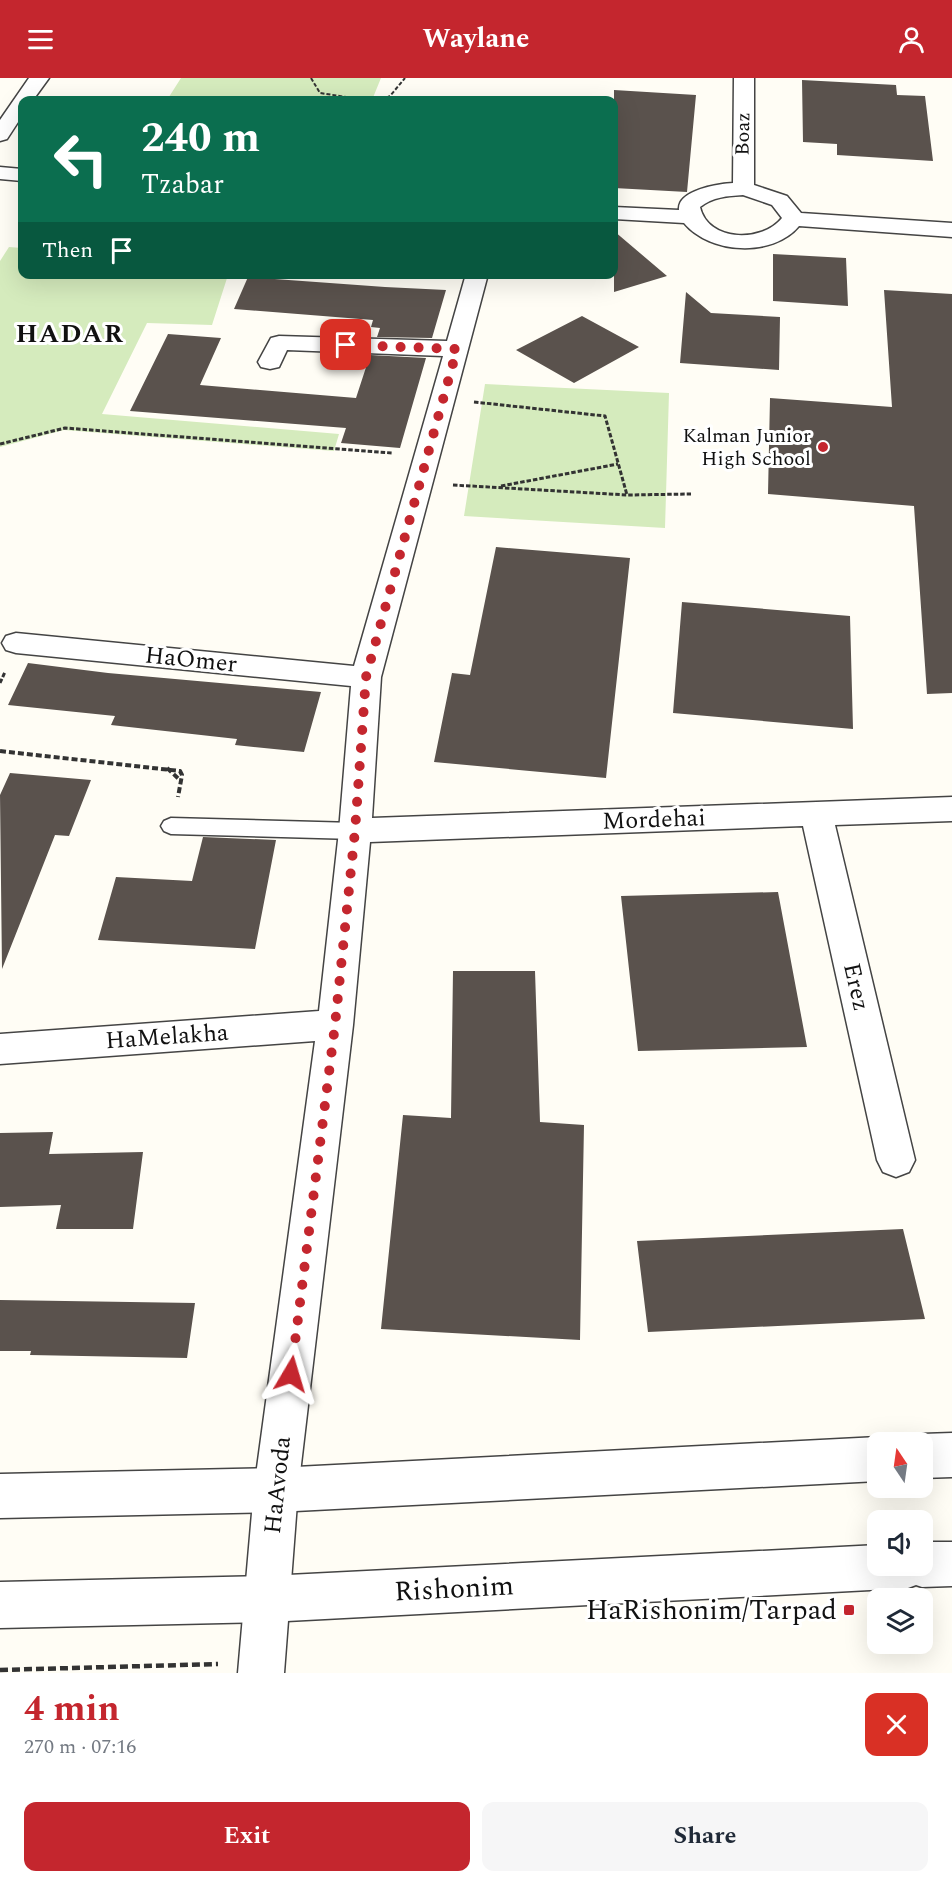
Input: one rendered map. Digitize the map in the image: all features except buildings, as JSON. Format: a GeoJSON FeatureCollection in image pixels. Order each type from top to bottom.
{"type":"FeatureCollection","features":[{"type":"Feature","properties":{"kind":"street"},"geometry":{"type":"LineString","coordinates":[[26,96],[39,78]]}},
{"type":"Feature","properties":{"kind":"street","name":"Boaz"},"geometry":{"type":"LineString","coordinates":[[743,189],[744,78]]}},
{"type":"Feature","properties":{"kind":"street"},"geometry":{"type":"LineString","coordinates":[[0,135],[18,108]]}},
{"type":"Feature","properties":{"kind":"street"},"geometry":{"type":"LineString","coordinates":[[0,173],[18,175]]}},
{"type":"Feature","properties":{"kind":"street"},"geometry":{"type":"LineString","coordinates":[[743,189],[769,195],[782,201],[790,210],[793,219],[789,228],[778,235],[745,241],[707,233],[695,226],[688,217],[689,207],[696,199],[717,191],[743,189]]}},
{"type":"Feature","properties":{"kind":"street"},"geometry":{"type":"LineString","coordinates":[[618,213],[688,217]]}},
{"type":"Feature","properties":{"kind":"street"},"geometry":{"type":"LineString","coordinates":[[793,219],[952,230]]}},
{"type":"Feature","properties":{"kind":"street","name":"HaAvoda"},"geometry":{"type":"LineString","coordinates":[[262,1668],[276,1490],[335,1025],[355,831],[366,677],[476,279]]}},
{"type":"Feature","properties":{"kind":"street"},"geometry":{"type":"LineString","coordinates":[[270,362],[279,343],[457,349]]}},
{"type":"Feature","properties":{"kind":"street","name":"HaOmer"},"geometry":{"type":"LineString","coordinates":[[16,643],[366,677]]}},
{"type":"Feature","properties":{"kind":"street","name":"Mordehai"},"geometry":{"type":"LineString","coordinates":[[355,831],[952,809]]}},
{"type":"Feature","properties":{"kind":"street","name":"Erez"},"geometry":{"type":"LineString","coordinates":[[816,813],[896,1160]]}},
{"type":"Feature","properties":{"kind":"street","name":"HaMelakha"},"geometry":{"type":"LineString","coordinates":[[0,1049],[335,1025]]}},
{"type":"Feature","properties":{"kind":"street"},"geometry":{"type":"LineString","coordinates":[[933,1456],[952,1455]]}},
{"type":"Feature","properties":{"kind":"street"},"geometry":{"type":"LineString","coordinates":[[0,1496],[276,1490],[867,1459]]}},
{"type":"Feature","properties":{"kind":"street"},"geometry":{"type":"LineString","coordinates":[[933,1565],[952,1564]]}},
{"type":"Feature","properties":{"kind":"street","name":"Rishonim"},"geometry":{"type":"LineString","coordinates":[[0,1605],[268,1599],[867,1568]]}},
{"type":"Feature","properties":{"kind":"lane"},"geometry":{"type":"LineString","coordinates":[[171,826],[355,831]]}},
{"type":"Feature","properties":{"kind":"path"},"geometry":{"type":"LineString","coordinates":[[311,78],[320,93],[340,96]]}},
{"type":"Feature","properties":{"kind":"path"},"geometry":{"type":"LineString","coordinates":[[390,96],[405,78]]}},
{"type":"Feature","properties":{"kind":"path"},"geometry":{"type":"LineString","coordinates":[[443,399],[605,416],[627,495]]}},
{"type":"Feature","properties":{"kind":"path"},"geometry":{"type":"LineString","coordinates":[[0,444],[64,428],[427,456]]}},
{"type":"Feature","properties":{"kind":"path"},"geometry":{"type":"LineString","coordinates":[[495,487],[618,465]]}},
{"type":"Feature","properties":{"kind":"path"},"geometry":{"type":"LineString","coordinates":[[419,484],[627,495],[691,494]]}},
{"type":"Feature","properties":{"kind":"path"},"geometry":{"type":"LineString","coordinates":[[0,751],[167,768],[183,772],[171,826]]}},
{"type":"Feature","properties":{"kind":"path"},"geometry":{"type":"LineString","coordinates":[[167,768],[181,782]]}},
{"type":"Feature","properties":{"kind":"path"},"geometry":{"type":"LineString","coordinates":[[0,1670],[262,1668]]}},
{"type":"Feature","properties":{"kind":"green space"},"geometry":{"type":"Polygon","coordinates":[[[181,78],[381,78],[374,96],[170,96],[181,78]]]}},
{"type":"Feature","properties":{"kind":"green space"},"geometry":{"type":"Polygon","coordinates":[[[9,247],[18,248],[18,279],[227,279],[212,325],[147,323],[102,414],[339,434],[334,451],[64,430],[0,447],[0,261],[9,247]]]}},
{"type":"Feature","properties":{"kind":"green space"},"geometry":{"type":"Polygon","coordinates":[[[485,384],[669,393],[665,528],[464,516],[485,384]]]}},
{"type":"Feature","properties":{"kind":"place","name":"Kalman Junior High School"},"geometry":{"type":"Point","coordinates":[823,447]}},
{"type":"Feature","properties":{"kind":"place","name":"HaRishonim/Tarpad"},"geometry":{"type":"Point","coordinates":[849,1610]}},
{"type":"Feature","properties":{"kind":"district","name":"HADAR"},"geometry":{"type":"Point","coordinates":[70,334]}},
{"type":"Feature","properties":{"kind":"route"},"geometry":{"type":"LineString","coordinates":[[291,1374],[335,1025],[355,831],[366,677],[457,349],[346,345]]}}]}
